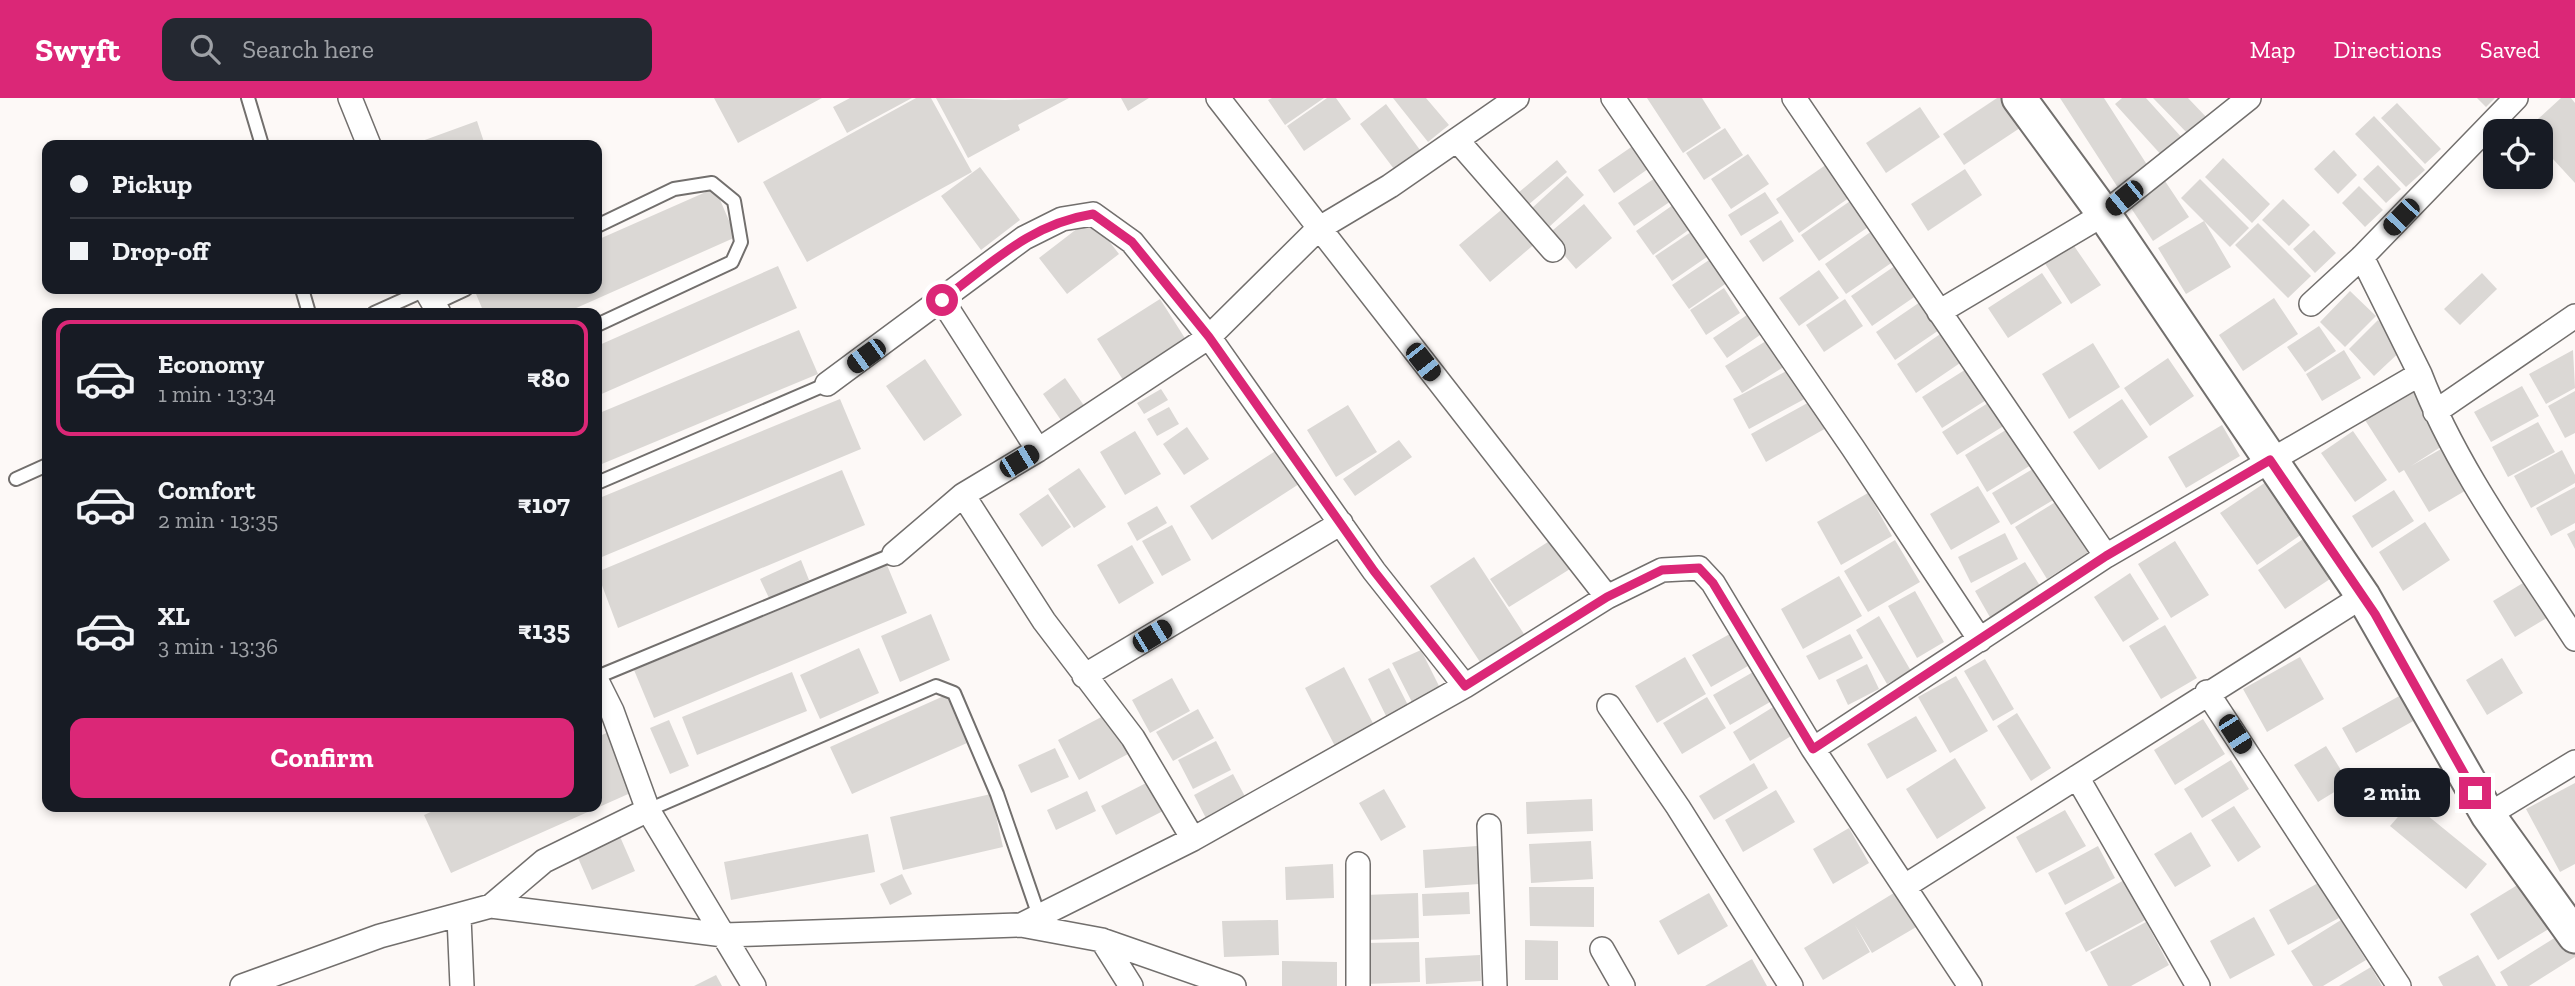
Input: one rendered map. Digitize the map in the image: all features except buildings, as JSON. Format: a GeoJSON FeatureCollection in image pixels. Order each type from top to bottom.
{"type":"FeatureCollection","features":[{"type":"Feature","properties":{"kind":"street"},"geometry":{"type":"LineString","coordinates":[[350,98],[367,140]]}},
{"type":"Feature","properties":{"kind":"street"},"geometry":{"type":"LineString","coordinates":[[1218,98],[1607,597]]}},
{"type":"Feature","properties":{"kind":"street"},"geometry":{"type":"LineString","coordinates":[[894,554],[963,495],[1038,450],[1209,337],[1318,229],[1390,186],[1517,98]]}},
{"type":"Feature","properties":{"kind":"street"},"geometry":{"type":"LineString","coordinates":[[1613,98],[1853,448],[1980,640]]}},
{"type":"Feature","properties":{"kind":"street"},"geometry":{"type":"LineString","coordinates":[[1794,98],[2106,556]]}},
{"type":"Feature","properties":{"kind":"street"},"geometry":{"type":"LineString","coordinates":[[2019,98],[2104,214],[2363,596],[2488,815],[2575,936]]}},
{"type":"Feature","properties":{"kind":"street"},"geometry":{"type":"LineString","coordinates":[[1940,312],[2104,214],[2249,98]]}},
{"type":"Feature","properties":{"kind":"street"},"geometry":{"type":"LineString","coordinates":[[2311,304],[2362,257],[2516,98]]}},
{"type":"Feature","properties":{"kind":"street"},"geometry":{"type":"LineString","coordinates":[[1457,139],[1553,250]]}},
{"type":"Feature","properties":{"kind":"street"},"geometry":{"type":"LineString","coordinates":[[827,384],[1024,238],[1062,219],[1093,214],[1132,242],[1209,337],[1374,571],[1465,686]]}},
{"type":"Feature","properties":{"kind":"street"},"geometry":{"type":"LineString","coordinates":[[2362,257],[2420,374],[2435,412],[2506,533],[2575,639]]}},
{"type":"Feature","properties":{"kind":"street"},"geometry":{"type":"LineString","coordinates":[[942,300],[1038,450]]}},
{"type":"Feature","properties":{"kind":"street"},"geometry":{"type":"LineString","coordinates":[[2435,412],[2572,327]]}},
{"type":"Feature","properties":{"kind":"street"},"geometry":{"type":"LineString","coordinates":[[1813,749],[2106,556],[2420,374]]}},
{"type":"Feature","properties":{"kind":"street"},"geometry":{"type":"LineString","coordinates":[[963,495],[987,536],[1083,676],[1133,738],[1193,839]]}},
{"type":"Feature","properties":{"kind":"street"},"geometry":{"type":"LineString","coordinates":[[1083,676],[1340,523]]}},
{"type":"Feature","properties":{"kind":"street"},"geometry":{"type":"LineString","coordinates":[[1030,921],[1193,839],[1465,686],[1607,597],[1662,570],[1699,568],[1713,583],[1813,749],[1970,986]]}},
{"type":"Feature","properties":{"kind":"street"},"geometry":{"type":"LineString","coordinates":[[1905,886],[2207,692],[2363,596]]}},
{"type":"Feature","properties":{"kind":"street"},"geometry":{"type":"LineString","coordinates":[[2207,692],[2399,986]]}},
{"type":"Feature","properties":{"kind":"street"},"geometry":{"type":"LineString","coordinates":[[1609,706],[1678,807],[1791,986]]}},
{"type":"Feature","properties":{"kind":"street"},"geometry":{"type":"LineString","coordinates":[[604,714],[648,810],[754,986]]}},
{"type":"Feature","properties":{"kind":"street"},"geometry":{"type":"LineString","coordinates":[[2488,815],[2575,762]]}},
{"type":"Feature","properties":{"kind":"street"},"geometry":{"type":"LineString","coordinates":[[2077,777],[2198,986]]}},
{"type":"Feature","properties":{"kind":"street"},"geometry":{"type":"LineString","coordinates":[[257,984],[380,936],[459,917],[491,906],[544,861],[648,810]]}},
{"type":"Feature","properties":{"kind":"street"},"geometry":{"type":"LineString","coordinates":[[1489,826],[1495,986]]}},
{"type":"Feature","properties":{"kind":"street"},"geometry":{"type":"LineString","coordinates":[[1358,864],[1358,986]]}},
{"type":"Feature","properties":{"kind":"street"},"geometry":{"type":"LineString","coordinates":[[491,906],[724,935],[1030,921],[1102,940],[1234,986]]}},
{"type":"Feature","properties":{"kind":"street"},"geometry":{"type":"LineString","coordinates":[[459,917],[462,986]]}},
{"type":"Feature","properties":{"kind":"street"},"geometry":{"type":"LineString","coordinates":[[1102,940],[1131,986]]}},
{"type":"Feature","properties":{"kind":"street"},"geometry":{"type":"LineString","coordinates":[[1602,949],[1623,986]]}},
{"type":"Feature","properties":{"kind":"lane"},"geometry":{"type":"LineString","coordinates":[[248,98],[261,140]]}},
{"type":"Feature","properties":{"kind":"lane"},"geometry":{"type":"LineString","coordinates":[[602,224],[674,189],[712,183],[734,201],[741,242],[732,262],[602,323]]}},
{"type":"Feature","properties":{"kind":"lane"},"geometry":{"type":"LineString","coordinates":[[394,308],[448,294]]}},
{"type":"Feature","properties":{"kind":"lane"},"geometry":{"type":"LineString","coordinates":[[602,481],[827,384]]}},
{"type":"Feature","properties":{"kind":"lane"},"geometry":{"type":"LineString","coordinates":[[16,479],[42,467]]}},
{"type":"Feature","properties":{"kind":"lane"},"geometry":{"type":"LineString","coordinates":[[602,677],[894,554]]}},
{"type":"Feature","properties":{"kind":"lane"},"geometry":{"type":"LineString","coordinates":[[648,810],[936,686],[944,687],[954,693],[997,794],[1030,921]]}},
{"type":"Feature","properties":{"kind":"route"},"geometry":{"type":"LineString","coordinates":[[942,300],[1024,238],[1062,219],[1093,214],[1132,242],[1209,337],[1374,571],[1465,686],[1607,597],[1662,570],[1699,568],[1713,583],[1813,749],[2106,556],[2270,460],[2375,614],[2475,793]]}}]}
